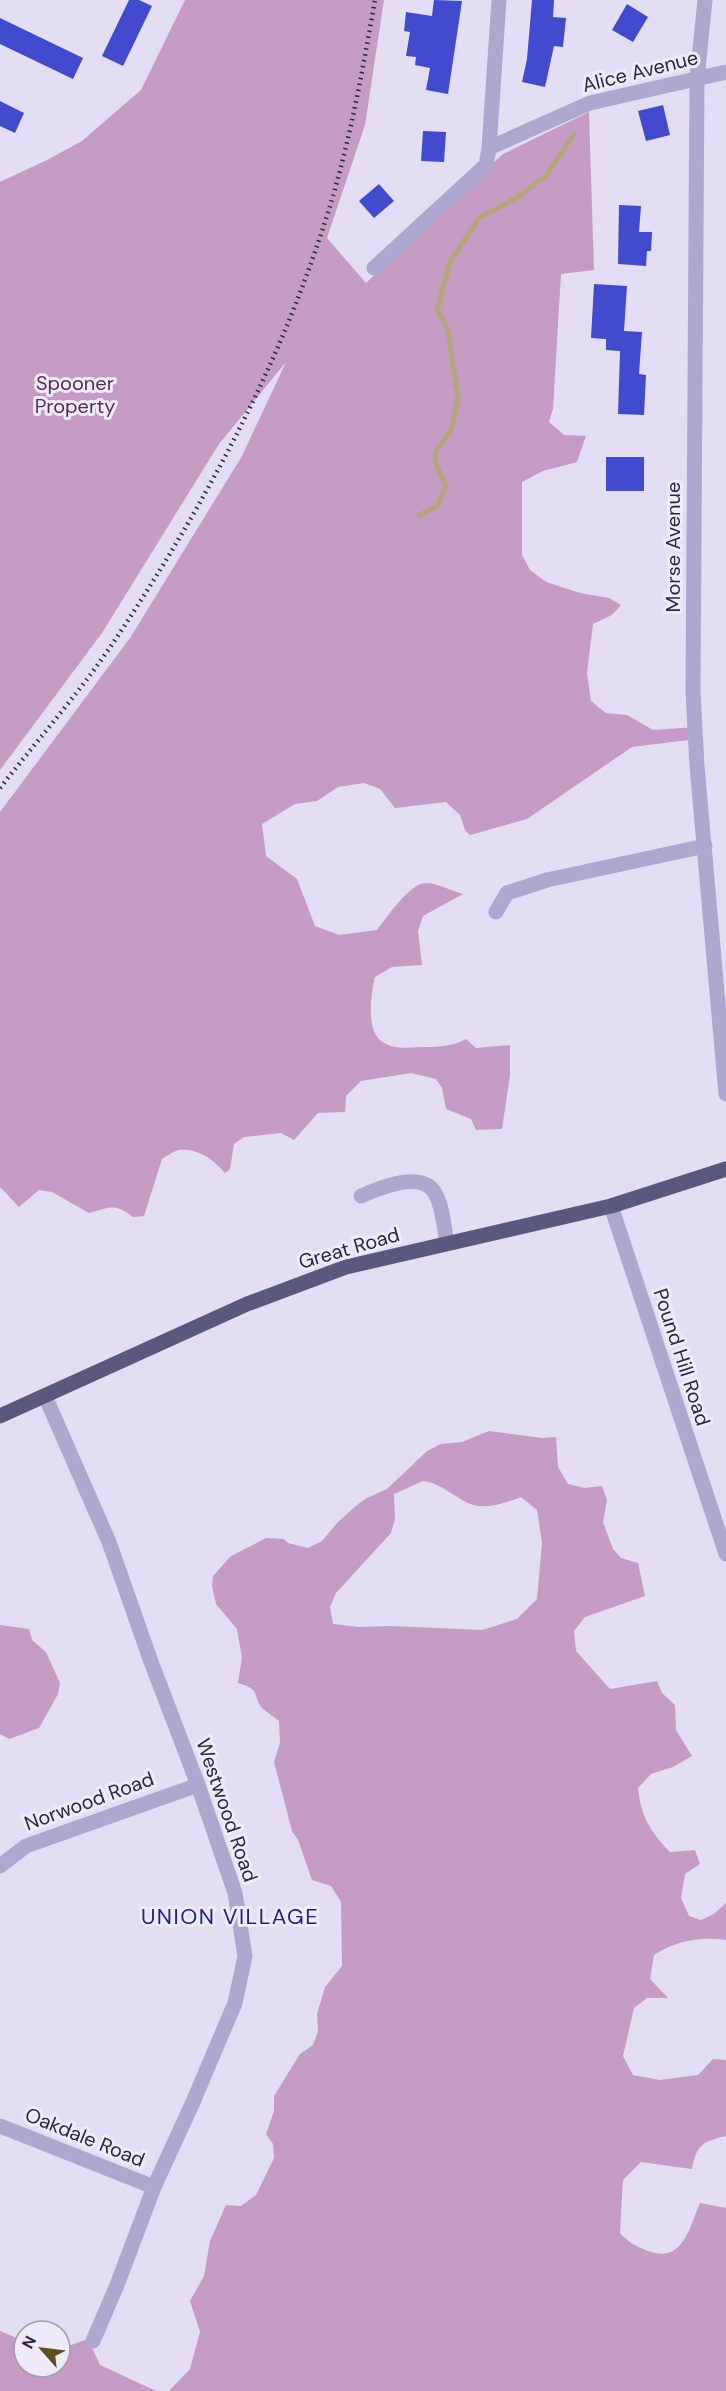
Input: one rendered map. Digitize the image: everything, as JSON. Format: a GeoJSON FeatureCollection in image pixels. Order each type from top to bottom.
{"type":"FeatureCollection","features":[{"type":"Feature","properties":{"kind":"main road","name":"Great Road"},"geometry":{"type":"LineString","coordinates":[[0,1416],[247,1304],[346,1268],[611,1206],[726,1169]]}},
{"type":"Feature","properties":{"kind":"street"},"geometry":{"type":"LineString","coordinates":[[374,268],[486,165],[499,0]]}},
{"type":"Feature","properties":{"kind":"street","name":"Morse Avenue"},"geometry":{"type":"LineString","coordinates":[[705,0],[697,79],[693,692],[697,766],[726,1094]]}},
{"type":"Feature","properties":{"kind":"street","name":"Alice Avenue"},"geometry":{"type":"LineString","coordinates":[[489,148],[590,103],[726,72]]}},
{"type":"Feature","properties":{"kind":"street"},"geometry":{"type":"LineString","coordinates":[[496,912],[507,893],[547,880],[705,846]]}},
{"type":"Feature","properties":{"kind":"street"},"geometry":{"type":"LineString","coordinates":[[361,1196],[378,1188],[409,1181],[429,1187],[434,1190],[438,1200],[447,1243]]}},
{"type":"Feature","properties":{"kind":"street","name":"Pound Hill Road"},"geometry":{"type":"LineString","coordinates":[[611,1206],[726,1554]]}},
{"type":"Feature","properties":{"kind":"street","name":"Westwood Road"},"geometry":{"type":"LineString","coordinates":[[45,1396],[110,1542],[150,1659],[198,1785],[235,1893],[245,1956],[235,2003],[154,2187],[93,2341]]}},
{"type":"Feature","properties":{"kind":"street","name":"Norwood Road"},"geometry":{"type":"LineString","coordinates":[[0,1866],[26,1846],[198,1785]]}},
{"type":"Feature","properties":{"kind":"street","name":"Oakdale Road"},"geometry":{"type":"LineString","coordinates":[[0,2126],[154,2187]]}},
{"type":"Feature","properties":{"kind":"green space","name":"Spooner Property"},"geometry":{"type":"Polygon","coordinates":[[[185,0],[384,0],[365,125],[327,238],[366,283],[503,154],[589,112],[594,270],[561,274],[553,409],[549,422],[564,435],[586,436],[577,462],[543,471],[522,482],[522,555],[530,570],[546,582],[580,593],[609,598],[621,605],[612,615],[593,624],[587,673],[591,701],[606,713],[627,715],[653,730],[697,727],[697,739],[632,747],[527,819],[470,835],[465,830],[460,815],[446,802],[395,808],[380,789],[364,783],[338,787],[317,801],[295,804],[262,824],[266,856],[297,879],[315,926],[339,935],[377,930],[406,895],[419,885],[435,884],[463,894],[423,916],[418,931],[422,965],[392,967],[375,977],[371,1003],[372,1022],[378,1038],[388,1045],[397,1047],[444,1046],[466,1039],[476,1048],[510,1045],[510,1075],[502,1129],[476,1130],[471,1119],[446,1109],[442,1088],[436,1079],[411,1073],[361,1081],[346,1096],[345,1112],[318,1113],[294,1140],[281,1133],[244,1137],[234,1144],[230,1169],[225,1173],[211,1159],[193,1151],[179,1150],[168,1155],[162,1159],[144,1216],[133,1217],[117,1208],[89,1213],[52,1192],[39,1190],[19,1207],[0,1187],[0,812],[130,638],[242,456],[286,362],[219,444],[102,633],[0,770],[0,182],[82,141],[141,90],[185,0]]]}},
{"type":"Feature","properties":{"kind":"green space"},"geometry":{"type":"Polygon","coordinates":[[[489,1431],[542,1438],[556,1437],[558,1467],[568,1484],[585,1488],[602,1486],[607,1500],[603,1522],[613,1549],[621,1558],[638,1563],[645,1596],[585,1617],[574,1631],[576,1651],[610,1689],[657,1681],[662,1693],[675,1705],[676,1730],[692,1756],[673,1767],[651,1774],[638,1788],[639,1798],[648,1823],[670,1852],[695,1850],[700,1864],[685,1874],[681,1898],[689,1916],[701,1920],[714,1914],[726,1903],[726,1940],[688,1941],[670,1946],[654,1955],[650,1979],[668,1998],[647,1998],[634,2008],[623,2056],[633,2075],[659,2080],[698,2075],[713,2059],[726,2060],[726,2136],[702,2145],[696,2154],[692,2169],[641,2162],[623,2180],[620,2233],[633,2244],[648,2251],[660,2254],[669,2252],[683,2241],[700,2203],[726,2208],[726,2391],[169,2391],[190,2369],[200,2332],[190,2301],[204,2276],[210,2241],[226,2205],[241,2206],[256,2195],[274,2158],[273,2144],[266,2134],[274,2111],[274,2096],[300,2054],[313,2045],[318,2032],[317,2014],[325,1987],[342,1966],[341,1902],[331,1886],[312,1880],[298,1840],[292,1831],[274,1762],[280,1743],[279,1721],[263,1709],[251,1688],[238,1683],[242,1658],[237,1629],[216,1604],[212,1586],[213,1576],[231,1556],[266,1538],[284,1539],[288,1543],[308,1548],[322,1541],[357,1505],[387,1489],[427,1451],[441,1444],[462,1442],[489,1431]],[[423,1481],[394,1494],[395,1519],[391,1533],[336,1593],[330,1607],[333,1624],[359,1627],[482,1630],[517,1619],[537,1599],[542,1543],[537,1510],[521,1497],[495,1505],[473,1505],[423,1481]]]}},
{"type":"Feature","properties":{"kind":"green space"},"geometry":{"type":"Polygon","coordinates":[[[0,1625],[29,1629],[32,1640],[46,1652],[60,1683],[58,1694],[39,1728],[9,1739],[0,1734],[0,1625]]]}},
{"type":"Feature","properties":{"kind":"green space"},"geometry":{"type":"Polygon","coordinates":[[[0,2331],[12,2336],[12,2379],[72,2379],[72,2345],[88,2339],[100,2365],[156,2391],[0,2391],[0,2331]]]}},
{"type":"Feature","properties":{"kind":"building"},"geometry":{"type":"Polygon","coordinates":[[[129,0],[139,0],[152,6],[123,66],[102,56],[129,0]]]}},
{"type":"Feature","properties":{"kind":"building"},"geometry":{"type":"Polygon","coordinates":[[[434,0],[462,1],[448,94],[426,90],[430,68],[415,65],[416,57],[406,56],[410,32],[404,31],[406,12],[432,16],[434,0]]]}},
{"type":"Feature","properties":{"kind":"building"},"geometry":{"type":"Polygon","coordinates":[[[532,0],[554,0],[553,17],[566,18],[563,47],[554,46],[545,87],[522,82],[527,59],[532,0]]]}},
{"type":"Feature","properties":{"kind":"building"},"geometry":{"type":"Polygon","coordinates":[[[627,4],[648,17],[633,42],[612,30],[627,4]]]}},
{"type":"Feature","properties":{"kind":"building"},"geometry":{"type":"Polygon","coordinates":[[[0,18],[83,58],[73,79],[0,44],[0,18]]]}},
{"type":"Feature","properties":{"kind":"building"},"geometry":{"type":"Polygon","coordinates":[[[0,101],[24,113],[15,133],[0,126],[0,101]]]}},
{"type":"Feature","properties":{"kind":"building"},"geometry":{"type":"Polygon","coordinates":[[[663,105],[670,135],[646,141],[638,111],[663,105]]]}},
{"type":"Feature","properties":{"kind":"building"},"geometry":{"type":"Polygon","coordinates":[[[423,131],[446,132],[444,162],[421,161],[423,131]]]}},
{"type":"Feature","properties":{"kind":"building"},"geometry":{"type":"Polygon","coordinates":[[[379,184],[394,201],[374,218],[359,201],[379,184]]]}},
{"type":"Feature","properties":{"kind":"building"},"geometry":{"type":"Polygon","coordinates":[[[619,205],[641,206],[639,232],[652,232],[651,251],[647,251],[646,266],[618,264],[619,205]]]}},
{"type":"Feature","properties":{"kind":"building"},"geometry":{"type":"Polygon","coordinates":[[[594,284],[627,286],[624,331],[642,332],[639,374],[646,375],[644,415],[618,414],[620,351],[606,350],[606,339],[591,338],[594,284]]]}},
{"type":"Feature","properties":{"kind":"building"},"geometry":{"type":"Polygon","coordinates":[[[606,457],[644,457],[644,491],[606,491],[606,457]]]}},
{"type":"Feature","properties":{"kind":"waterway"},"geometry":{"type":"LineString","coordinates":[[419,515],[437,506],[446,486],[435,462],[436,451],[451,430],[458,399],[448,330],[437,309],[450,262],[479,218],[518,197],[546,176],[574,134]]}},
{"type":"Feature","properties":{"kind":"railway"},"geometry":{"type":"LineString","coordinates":[[0,788],[104,657],[148,590],[206,492],[258,391],[302,287],[330,205],[352,118],[375,0]]}},
{"type":"Feature","properties":{"kind":"district","name":"UNION VILLAGE"},"geometry":{"type":"Point","coordinates":[230,1916]}}]}
